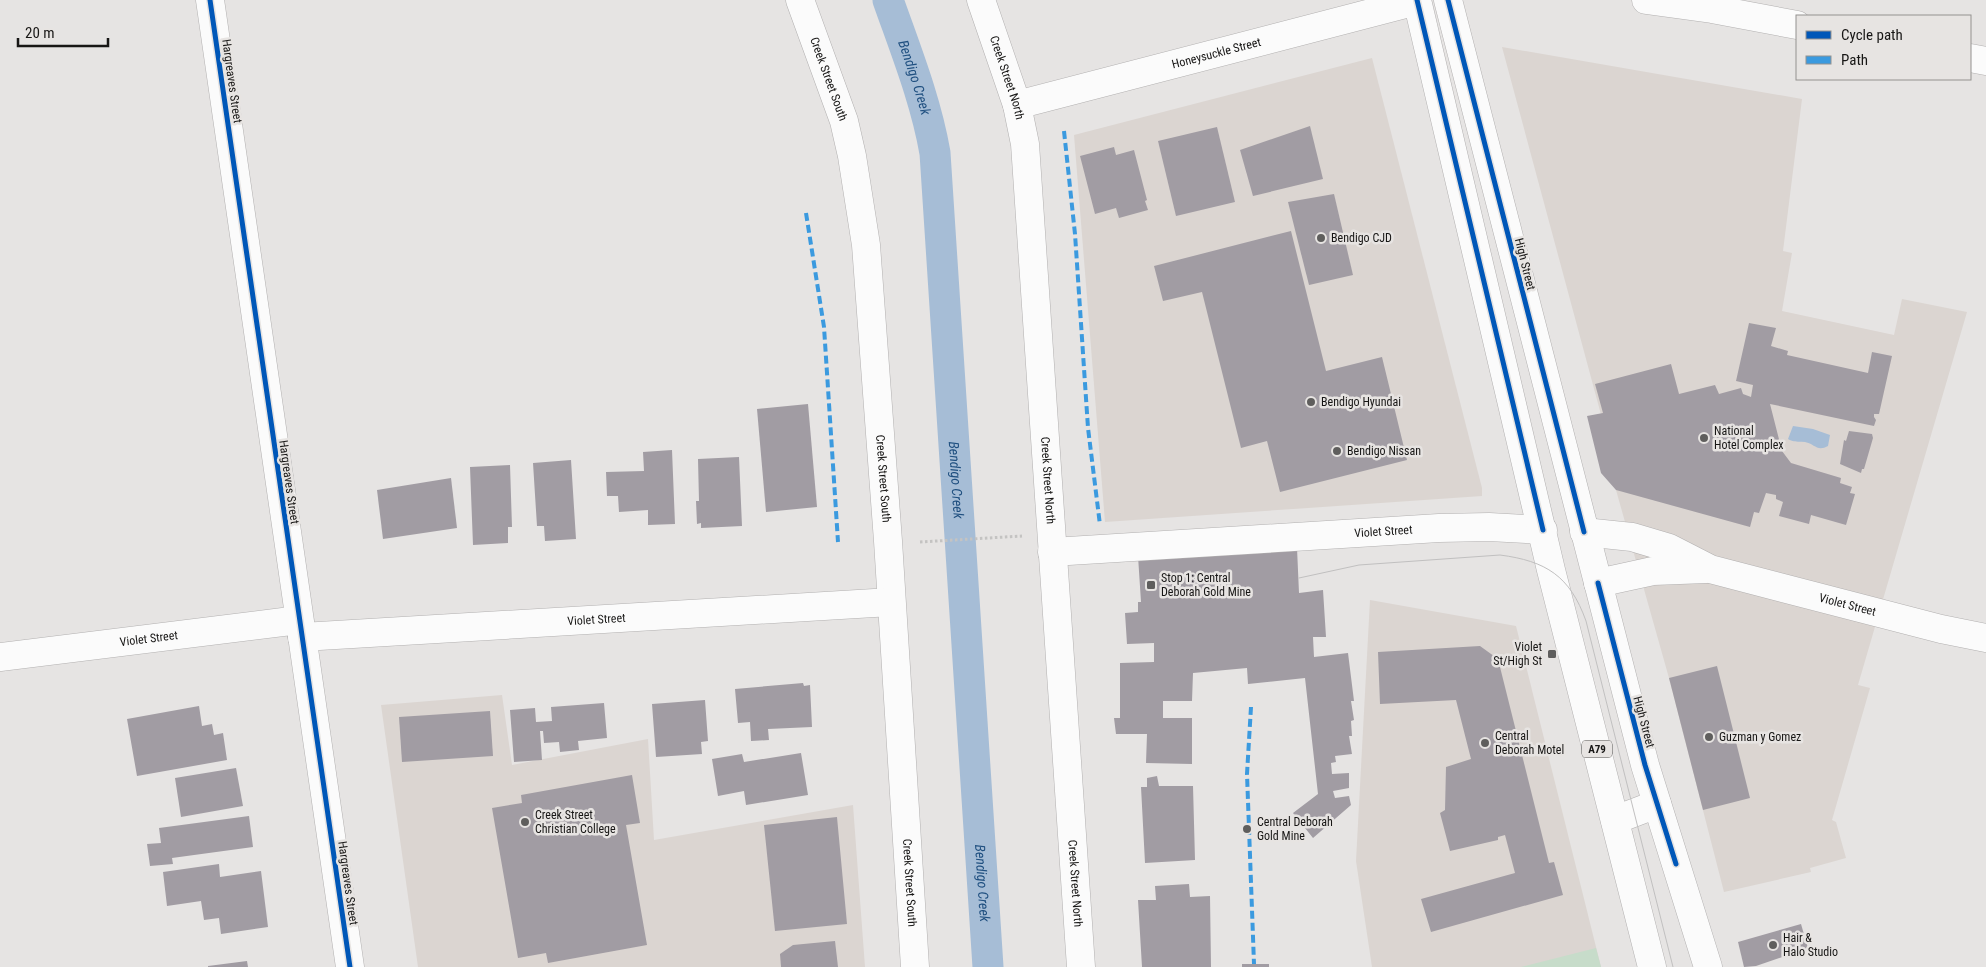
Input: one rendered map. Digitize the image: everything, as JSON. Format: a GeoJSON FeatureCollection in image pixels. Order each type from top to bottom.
{"type":"FeatureCollection","features":[{"type":"Feature","properties":{"kind":"main road","name":"Hargreaves Street"},"geometry":{"type":"LineString","coordinates":[[210,0],[350,967]]}},
{"type":"Feature","properties":{"kind":"main road","name":"Creek Street South"},"geometry":{"type":"LineString","coordinates":[[800,0],[844,121],[866,245],[915,967]]}},
{"type":"Feature","properties":{"kind":"main road","name":"Creek Street North"},"geometry":{"type":"LineString","coordinates":[[981,0],[1017,105],[1026,144],[1081,967]]}},
{"type":"Feature","properties":{"kind":"main road","name":"Honeysuckle Street"},"geometry":{"type":"LineString","coordinates":[[1017,105],[1418,0]]}},
{"type":"Feature","properties":{"kind":"main road","name":"A79"},"geometry":{"type":"LineString","coordinates":[[1418,0],[1542,530],[1652,967]]}},
{"type":"Feature","properties":{"kind":"main road","name":"High Street"},"geometry":{"type":"LineString","coordinates":[[1448,0],[1584,532],[1657,804],[1708,967]]}},
{"type":"Feature","properties":{"kind":"main road"},"geometry":{"type":"LineString","coordinates":[[1646,0],[1712,9],[1796,25]]}},
{"type":"Feature","properties":{"kind":"main road"},"geometry":{"type":"LineString","coordinates":[[1971,58],[1986,61]]}},
{"type":"Feature","properties":{"kind":"main road","name":"Violet Street"},"geometry":{"type":"LineString","coordinates":[[1052,552],[1439,528],[1489,527],[1584,532],[1624,536],[1657,544],[1710,569],[1941,629],[1986,638]]}},
{"type":"Feature","properties":{"kind":"main road","name":"Violet Street"},"geometry":{"type":"LineString","coordinates":[[1558,595],[1598,583],[1653,571],[1710,569]]}},
{"type":"Feature","properties":{"kind":"main road","name":"Violet Street"},"geometry":{"type":"LineString","coordinates":[[0,657],[300,629],[890,602]]}},
{"type":"Feature","properties":{"kind":"main road"},"geometry":{"type":"LineString","coordinates":[[1615,820],[1657,804]]}},
{"type":"Feature","properties":{"kind":"path"},"geometry":{"type":"LineString","coordinates":[[920,542],[1004,537]]}},
{"type":"Feature","properties":{"kind":"shaded area"},"geometry":{"type":"Polygon","coordinates":[[[1502,47],[1802,99],[1783,251],[1792,253],[1782,311],[1894,335],[1902,299],[1967,312],[1858,685],[1870,688],[1832,820],[1836,822],[1846,858],[1810,868],[1811,872],[1724,892],[1669,678],[1616,490],[1617,474],[1502,47]]]}},
{"type":"Feature","properties":{"kind":"shaded area"},"geometry":{"type":"Polygon","coordinates":[[[1372,58],[1482,488],[1482,496],[1105,522],[1074,135],[1372,58]]]}},
{"type":"Feature","properties":{"kind":"shaded area"},"geometry":{"type":"Polygon","coordinates":[[[1370,600],[1516,626],[1601,967],[1372,967],[1356,861],[1370,600]]]}},
{"type":"Feature","properties":{"kind":"shaded area","name":"Creek Street Christian College"},"geometry":{"type":"Polygon","coordinates":[[[502,695],[512,765],[648,739],[654,840],[853,805],[865,967],[418,967],[381,705],[502,695]]]}},
{"type":"Feature","properties":{"kind":"green space"},"geometry":{"type":"Polygon","coordinates":[[[1596,948],[1601,967],[1521,967],[1596,948]]]}},
{"type":"Feature","properties":{"kind":"water"},"geometry":{"type":"Polygon","coordinates":[[[1793,426],[1813,429],[1830,435],[1828,446],[1819,448],[1805,442],[1788,439],[1793,426]]]}},
{"type":"Feature","properties":{"kind":"building"},"geometry":{"type":"Polygon","coordinates":[[[1310,126],[1323,179],[1253,196],[1240,150],[1310,126]]]}},
{"type":"Feature","properties":{"kind":"building"},"geometry":{"type":"Polygon","coordinates":[[[1217,127],[1235,202],[1176,216],[1158,141],[1217,127]]]}},
{"type":"Feature","properties":{"kind":"building"},"geometry":{"type":"Polygon","coordinates":[[[1114,147],[1116,155],[1134,150],[1148,210],[1119,218],[1116,208],[1095,214],[1080,156],[1114,147]]]}},
{"type":"Feature","properties":{"kind":"building","name":"Bendigo CJD"},"geometry":{"type":"Polygon","coordinates":[[[1334,194],[1353,275],[1309,285],[1288,202],[1334,194]]]}},
{"type":"Feature","properties":{"kind":"building"},"geometry":{"type":"Polygon","coordinates":[[[1291,231],[1326,371],[1382,357],[1407,460],[1280,492],[1267,441],[1241,448],[1202,292],[1163,301],[1154,266],[1291,231]]]}},
{"type":"Feature","properties":{"kind":"building"},"geometry":{"type":"Polygon","coordinates":[[[1749,323],[1776,328],[1771,346],[1788,351],[1787,355],[1868,373],[1872,352],[1892,356],[1879,414],[1874,414],[1876,420],[1874,426],[1770,404],[1782,451],[1791,463],[1841,478],[1840,483],[1852,487],[1850,493],[1855,494],[1846,525],[1811,515],[1809,524],[1779,516],[1783,502],[1776,499],[1776,495],[1766,493],[1759,513],[1754,512],[1750,527],[1616,490],[1601,473],[1587,416],[1603,413],[1595,384],[1671,364],[1679,394],[1715,385],[1719,394],[1741,388],[1743,394],[1751,397],[1753,385],[1736,381],[1749,323]]]}},
{"type":"Feature","properties":{"kind":"building"},"geometry":{"type":"Polygon","coordinates":[[[808,404],[817,507],[766,512],[757,409],[808,404]]]}},
{"type":"Feature","properties":{"kind":"building"},"geometry":{"type":"Polygon","coordinates":[[[1849,431],[1872,434],[1873,438],[1864,469],[1862,469],[1861,473],[1840,464],[1844,440],[1846,441],[1849,431]]]}},
{"type":"Feature","properties":{"kind":"building"},"geometry":{"type":"Polygon","coordinates":[[[672,450],[675,524],[648,525],[648,510],[619,512],[618,496],[607,496],[606,472],[644,471],[643,452],[672,450]]]}},
{"type":"Feature","properties":{"kind":"building"},"geometry":{"type":"Polygon","coordinates":[[[739,457],[742,526],[701,528],[701,523],[697,524],[696,501],[699,501],[698,459],[739,457]]]}},
{"type":"Feature","properties":{"kind":"building"},"geometry":{"type":"Polygon","coordinates":[[[571,460],[576,539],[545,541],[544,526],[537,526],[533,463],[571,460]]]}},
{"type":"Feature","properties":{"kind":"building"},"geometry":{"type":"Polygon","coordinates":[[[510,465],[512,527],[508,527],[508,543],[473,545],[470,467],[510,465]]]}},
{"type":"Feature","properties":{"kind":"building"},"geometry":{"type":"Polygon","coordinates":[[[451,478],[457,528],[383,539],[377,490],[451,478]]]}},
{"type":"Feature","properties":{"kind":"building"},"geometry":{"type":"Polygon","coordinates":[[[1297,548],[1299,593],[1323,590],[1326,637],[1313,637],[1314,657],[1348,653],[1354,701],[1351,701],[1354,720],[1351,721],[1352,736],[1349,736],[1352,754],[1335,756],[1336,762],[1331,763],[1332,774],[1349,773],[1349,788],[1333,791],[1335,798],[1349,796],[1351,805],[1313,838],[1293,813],[1318,794],[1305,678],[1248,684],[1247,668],[1193,673],[1192,701],[1163,701],[1163,718],[1192,718],[1192,764],[1146,763],[1147,734],[1116,734],[1114,718],[1120,718],[1120,663],[1154,662],[1154,643],[1127,644],[1125,613],[1138,612],[1138,602],[1141,602],[1138,556],[1297,548]]]}},
{"type":"Feature","properties":{"kind":"building"},"geometry":{"type":"Polygon","coordinates":[[[1480,646],[1498,659],[1549,863],[1554,862],[1563,895],[1431,932],[1421,899],[1515,873],[1505,835],[1498,837],[1498,840],[1450,851],[1440,813],[1445,810],[1446,767],[1471,759],[1456,700],[1380,704],[1378,652],[1480,646]]]}},
{"type":"Feature","properties":{"kind":"building"},"geometry":{"type":"Polygon","coordinates":[[[1717,666],[1750,798],[1703,810],[1669,678],[1717,666]]]}},
{"type":"Feature","properties":{"kind":"building"},"geometry":{"type":"Polygon","coordinates":[[[803,683],[804,686],[810,685],[812,727],[768,729],[769,740],[751,741],[750,722],[738,723],[735,689],[803,683]]]}},
{"type":"Feature","properties":{"kind":"building"},"geometry":{"type":"Polygon","coordinates":[[[705,700],[708,741],[701,742],[702,754],[656,757],[652,704],[705,700]]]}},
{"type":"Feature","properties":{"kind":"building"},"geometry":{"type":"Polygon","coordinates":[[[604,703],[607,738],[578,741],[579,750],[560,752],[559,742],[544,743],[543,731],[540,731],[542,760],[514,762],[510,710],[535,708],[536,722],[552,721],[551,707],[604,703]]]}},
{"type":"Feature","properties":{"kind":"building"},"geometry":{"type":"Polygon","coordinates":[[[199,706],[202,726],[212,724],[214,735],[223,733],[227,760],[137,776],[127,719],[199,706]]]}},
{"type":"Feature","properties":{"kind":"building"},"geometry":{"type":"Polygon","coordinates":[[[490,711],[493,756],[402,762],[399,717],[490,711]]]}},
{"type":"Feature","properties":{"kind":"building"},"geometry":{"type":"Polygon","coordinates":[[[801,753],[808,795],[746,805],[744,791],[718,796],[712,759],[742,754],[744,762],[801,753]]]}},
{"type":"Feature","properties":{"kind":"building"},"geometry":{"type":"Polygon","coordinates":[[[236,768],[243,806],[181,817],[175,778],[236,768]]]}},
{"type":"Feature","properties":{"kind":"building"},"geometry":{"type":"Polygon","coordinates":[[[632,775],[640,823],[626,825],[647,945],[548,963],[546,953],[518,958],[492,808],[522,803],[521,795],[632,775]]]}},
{"type":"Feature","properties":{"kind":"building"},"geometry":{"type":"Polygon","coordinates":[[[1157,776],[1159,786],[1193,786],[1195,860],[1145,863],[1141,787],[1147,787],[1147,778],[1157,776]]]}},
{"type":"Feature","properties":{"kind":"building"},"geometry":{"type":"Polygon","coordinates":[[[249,816],[253,847],[172,858],[173,864],[150,866],[147,844],[161,843],[159,828],[249,816]]]}},
{"type":"Feature","properties":{"kind":"building"},"geometry":{"type":"Polygon","coordinates":[[[837,817],[847,924],[775,931],[764,825],[837,817]]]}},
{"type":"Feature","properties":{"kind":"building"},"geometry":{"type":"Polygon","coordinates":[[[219,864],[220,877],[261,871],[268,927],[221,934],[219,918],[204,920],[201,901],[167,906],[163,872],[219,864]]]}},
{"type":"Feature","properties":{"kind":"building"},"geometry":{"type":"Polygon","coordinates":[[[1189,884],[1190,897],[1210,896],[1211,967],[1142,967],[1138,900],[1156,900],[1155,886],[1189,884]]]}},
{"type":"Feature","properties":{"kind":"building","name":"Hair & Halo Studio"},"geometry":{"type":"Polygon","coordinates":[[[1801,924],[1808,948],[1756,966],[1744,967],[1738,942],[1801,924]]]}},
{"type":"Feature","properties":{"kind":"building"},"geometry":{"type":"Polygon","coordinates":[[[835,941],[838,967],[781,967],[780,954],[793,945],[835,941]]]}},
{"type":"Feature","properties":{"kind":"building"},"geometry":{"type":"Polygon","coordinates":[[[247,961],[248,967],[208,967],[208,966],[247,961]]]}},
{"type":"Feature","properties":{"kind":"building"},"geometry":{"type":"Polygon","coordinates":[[[1242,964],[1269,964],[1269,967],[1242,967],[1242,964]]]}},
{"type":"Feature","properties":{"kind":"waterway","name":"Bendigo Creek"},"geometry":{"type":"LineString","coordinates":[[888,0],[921,95],[935,153],[988,967]]}},
{"type":"Feature","properties":{"kind":"tram line"},"geometry":{"type":"LineString","coordinates":[[1299,578],[1359,565],[1500,555],[1531,562],[1543,567],[1554,573],[1564,582],[1580,605],[1586,621],[1673,967]]}},
{"type":"Feature","properties":{"kind":"marked path"},"geometry":{"type":"LineString","coordinates":[[1064,131],[1075,234],[1088,428],[1100,525]]}},
{"type":"Feature","properties":{"kind":"marked path"},"geometry":{"type":"LineString","coordinates":[[806,213],[824,327],[838,542]]}},
{"type":"Feature","properties":{"kind":"marked path"},"geometry":{"type":"LineString","coordinates":[[1251,707],[1247,774],[1254,964]]}},
{"type":"Feature","properties":{"kind":"cycle path"},"geometry":{"type":"LineString","coordinates":[[210,0],[350,967]]}},
{"type":"Feature","properties":{"kind":"cycle path"},"geometry":{"type":"LineString","coordinates":[[1417,0],[1543,530]]}},
{"type":"Feature","properties":{"kind":"cycle path"},"geometry":{"type":"LineString","coordinates":[[1448,0],[1584,532]]}},
{"type":"Feature","properties":{"kind":"cycle path"},"geometry":{"type":"LineString","coordinates":[[1598,583],[1645,765],[1676,864]]}},
{"type":"Feature","properties":{"kind":"place","name":"Bendigo CJD"},"geometry":{"type":"Point","coordinates":[1321,238]}},
{"type":"Feature","properties":{"kind":"place","name":"Bendigo Hyundai"},"geometry":{"type":"Point","coordinates":[1311,402]}},
{"type":"Feature","properties":{"kind":"place","name":"National Hotel Complex"},"geometry":{"type":"Point","coordinates":[1704,438]}},
{"type":"Feature","properties":{"kind":"place","name":"Bendigo Nissan"},"geometry":{"type":"Point","coordinates":[1337,451]}},
{"type":"Feature","properties":{"kind":"place","name":"Stop 1: Central Deborah Gold Mine"},"geometry":{"type":"Point","coordinates":[1151,585]}},
{"type":"Feature","properties":{"kind":"place","name":"Violet St/High St"},"geometry":{"type":"Point","coordinates":[1552,654]}},
{"type":"Feature","properties":{"kind":"place","name":"Guzman y Gomez"},"geometry":{"type":"Point","coordinates":[1709,737]}},
{"type":"Feature","properties":{"kind":"place","name":"Central Deborah Motel"},"geometry":{"type":"Point","coordinates":[1485,743]}},
{"type":"Feature","properties":{"kind":"place","name":"Creek Street Christian College"},"geometry":{"type":"Point","coordinates":[525,822]}},
{"type":"Feature","properties":{"kind":"place","name":"Central Deborah Gold Mine"},"geometry":{"type":"Point","coordinates":[1247,829]}},
{"type":"Feature","properties":{"kind":"place","name":"Hair & Halo Studio"},"geometry":{"type":"Point","coordinates":[1773,945]}}]}
